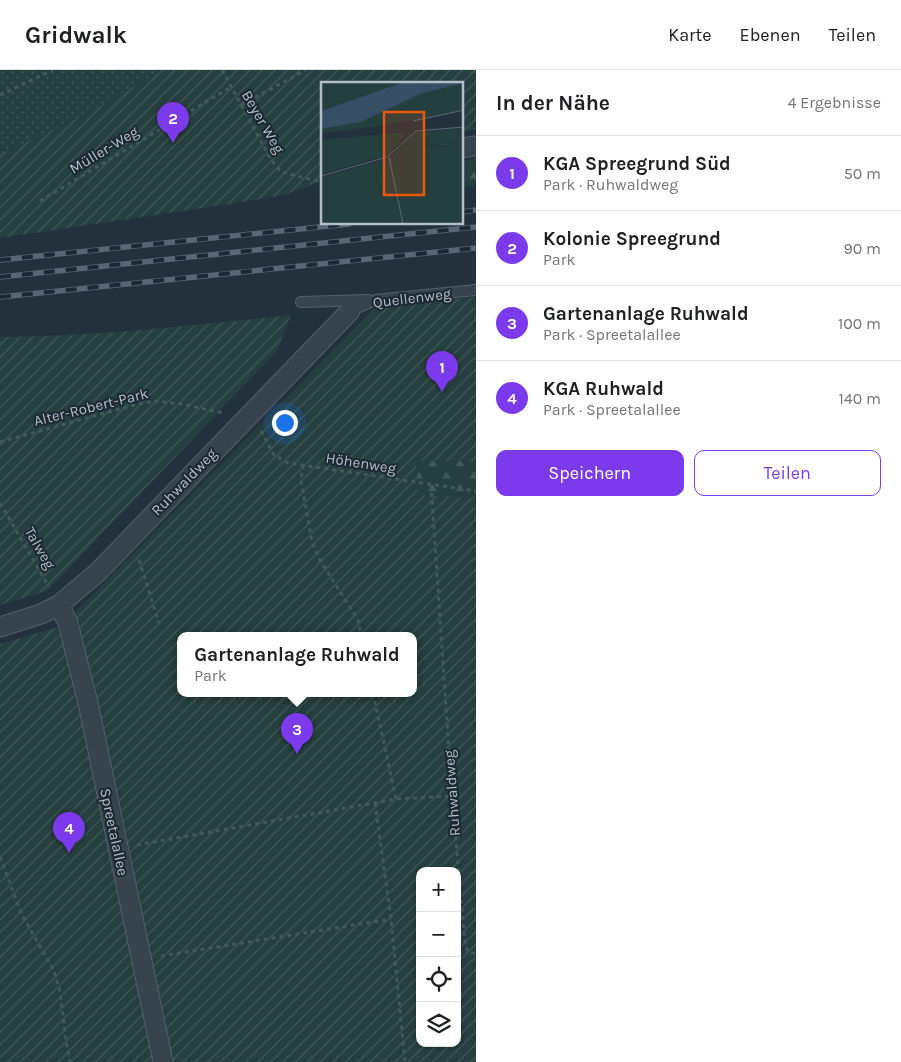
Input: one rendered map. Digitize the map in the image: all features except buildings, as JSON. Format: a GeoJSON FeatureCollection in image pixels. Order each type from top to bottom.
{"type":"FeatureCollection","features":[{"type":"Feature","properties":{"kind":"street"},"geometry":{"type":"LineString","coordinates":[[463,148],[476,146]]}},
{"type":"Feature","properties":{"kind":"street","name":"Ruhwaldweg"},"geometry":{"type":"LineString","coordinates":[[0,627],[41,614],[59,604],[98,572],[127,541],[253,423],[350,311]]}},
{"type":"Feature","properties":{"kind":"street","name":"Spreetalallee"},"geometry":{"type":"LineString","coordinates":[[59,604],[68,624],[88,703],[163,1062]]}},
{"type":"Feature","properties":{"kind":"lane","name":"Quellenweg"},"geometry":{"type":"LineString","coordinates":[[350,311],[375,300],[476,290]]}},
{"type":"Feature","properties":{"kind":"lane"},"geometry":{"type":"LineString","coordinates":[[301,302],[375,300]]}},
{"type":"Feature","properties":{"kind":"path"},"geometry":{"type":"LineString","coordinates":[[0,95],[53,70]]}},
{"type":"Feature","properties":{"kind":"path","name":"Beyer Weg"},"geometry":{"type":"LineString","coordinates":[[222,70],[270,158],[281,172],[321,182]]}},
{"type":"Feature","properties":{"kind":"path"},"geometry":{"type":"LineString","coordinates":[[241,105],[306,70]]}},
{"type":"Feature","properties":{"kind":"path","name":"Müller-Weg"},"geometry":{"type":"LineString","coordinates":[[40,201],[231,87]]}},
{"type":"Feature","properties":{"kind":"path","name":"Alter-Robert-Park"},"geometry":{"type":"LineString","coordinates":[[0,442],[154,401],[182,404],[253,423]]}},
{"type":"Feature","properties":{"kind":"path","name":"Höhenweg"},"geometry":{"type":"LineString","coordinates":[[253,423],[274,455],[288,463],[476,491]]}},
{"type":"Feature","properties":{"kind":"path"},"geometry":{"type":"LineString","coordinates":[[303,465],[301,480],[312,542],[320,560],[358,620],[360,632]]}},
{"type":"Feature","properties":{"kind":"path","name":"Ruhwaldweg"},"geometry":{"type":"LineString","coordinates":[[431,484],[452,796],[465,944],[468,952],[476,954]]}},
{"type":"Feature","properties":{"kind":"path","name":"Talweg"},"geometry":{"type":"LineString","coordinates":[[0,503],[59,604]]}},
{"type":"Feature","properties":{"kind":"path"},"geometry":{"type":"LineString","coordinates":[[127,541],[135,548],[159,624]]}},
{"type":"Feature","properties":{"kind":"path"},"geometry":{"type":"LineString","coordinates":[[374,697],[396,799]]}},
{"type":"Feature","properties":{"kind":"path"},"geometry":{"type":"LineString","coordinates":[[117,848],[396,799],[452,796]]}},
{"type":"Feature","properties":{"kind":"path"},"geometry":{"type":"LineString","coordinates":[[375,803],[391,919],[404,1062]]}},
{"type":"Feature","properties":{"kind":"path"},"geometry":{"type":"LineString","coordinates":[[0,857],[22,914],[53,969],[60,991],[70,1062]]}},
{"type":"Feature","properties":{"kind":"path"},"geometry":{"type":"LineString","coordinates":[[141,959],[391,919]]}},
{"type":"Feature","properties":{"kind":"green space"},"geometry":{"type":"Polygon","coordinates":[[[0,70],[162,70],[85,115],[0,154],[0,70]]]}},
{"type":"Feature","properties":{"kind":"green space"},"geometry":{"type":"Polygon","coordinates":[[[162,70],[476,70],[476,130],[463,131],[463,82],[321,82],[321,181],[319,182],[284,195],[0,238],[0,154],[85,115],[162,70]]]}},
{"type":"Feature","properties":{"kind":"green space"},"geometry":{"type":"Polygon","coordinates":[[[476,158],[476,186],[463,187],[463,161],[476,158]]]}},
{"type":"Feature","properties":{"kind":"green space"},"geometry":{"type":"Polygon","coordinates":[[[476,297],[476,462],[416,461],[418,495],[476,498],[476,1062],[0,1062],[0,644],[62,626],[376,307],[476,297]]]}},
{"type":"Feature","properties":{"kind":"green space"},"geometry":{"type":"Polygon","coordinates":[[[291,315],[277,351],[47,591],[0,605],[0,337],[110,332],[291,315]]]}},
{"type":"Feature","properties":{"kind":"green space"},"geometry":{"type":"Polygon","coordinates":[[[416,461],[476,462],[476,498],[418,496],[416,461]]]}},
{"type":"Feature","properties":{"kind":"railway"},"geometry":{"type":"LineString","coordinates":[[463,212],[476,210]]}},
{"type":"Feature","properties":{"kind":"railway"},"geometry":{"type":"LineString","coordinates":[[0,260],[339,225]]}},
{"type":"Feature","properties":{"kind":"railway"},"geometry":{"type":"LineString","coordinates":[[0,277],[476,227]]}},
{"type":"Feature","properties":{"kind":"railway"},"geometry":{"type":"LineString","coordinates":[[0,297],[476,248]]}},
{"type":"Feature","properties":{"kind":"place","name":"Kolonie Spreegrund"},"geometry":{"type":"Point","coordinates":[173,143]}},
{"type":"Feature","properties":{"kind":"place","name":"KGA Spreegrund Süd"},"geometry":{"type":"Point","coordinates":[442,392]}},
{"type":"Feature","properties":{"kind":"place","name":"Gartenanlage Ruhwald"},"geometry":{"type":"Point","coordinates":[297,754]}},
{"type":"Feature","properties":{"kind":"place","name":"KGA Ruhwald"},"geometry":{"type":"Point","coordinates":[69,853]}}]}
